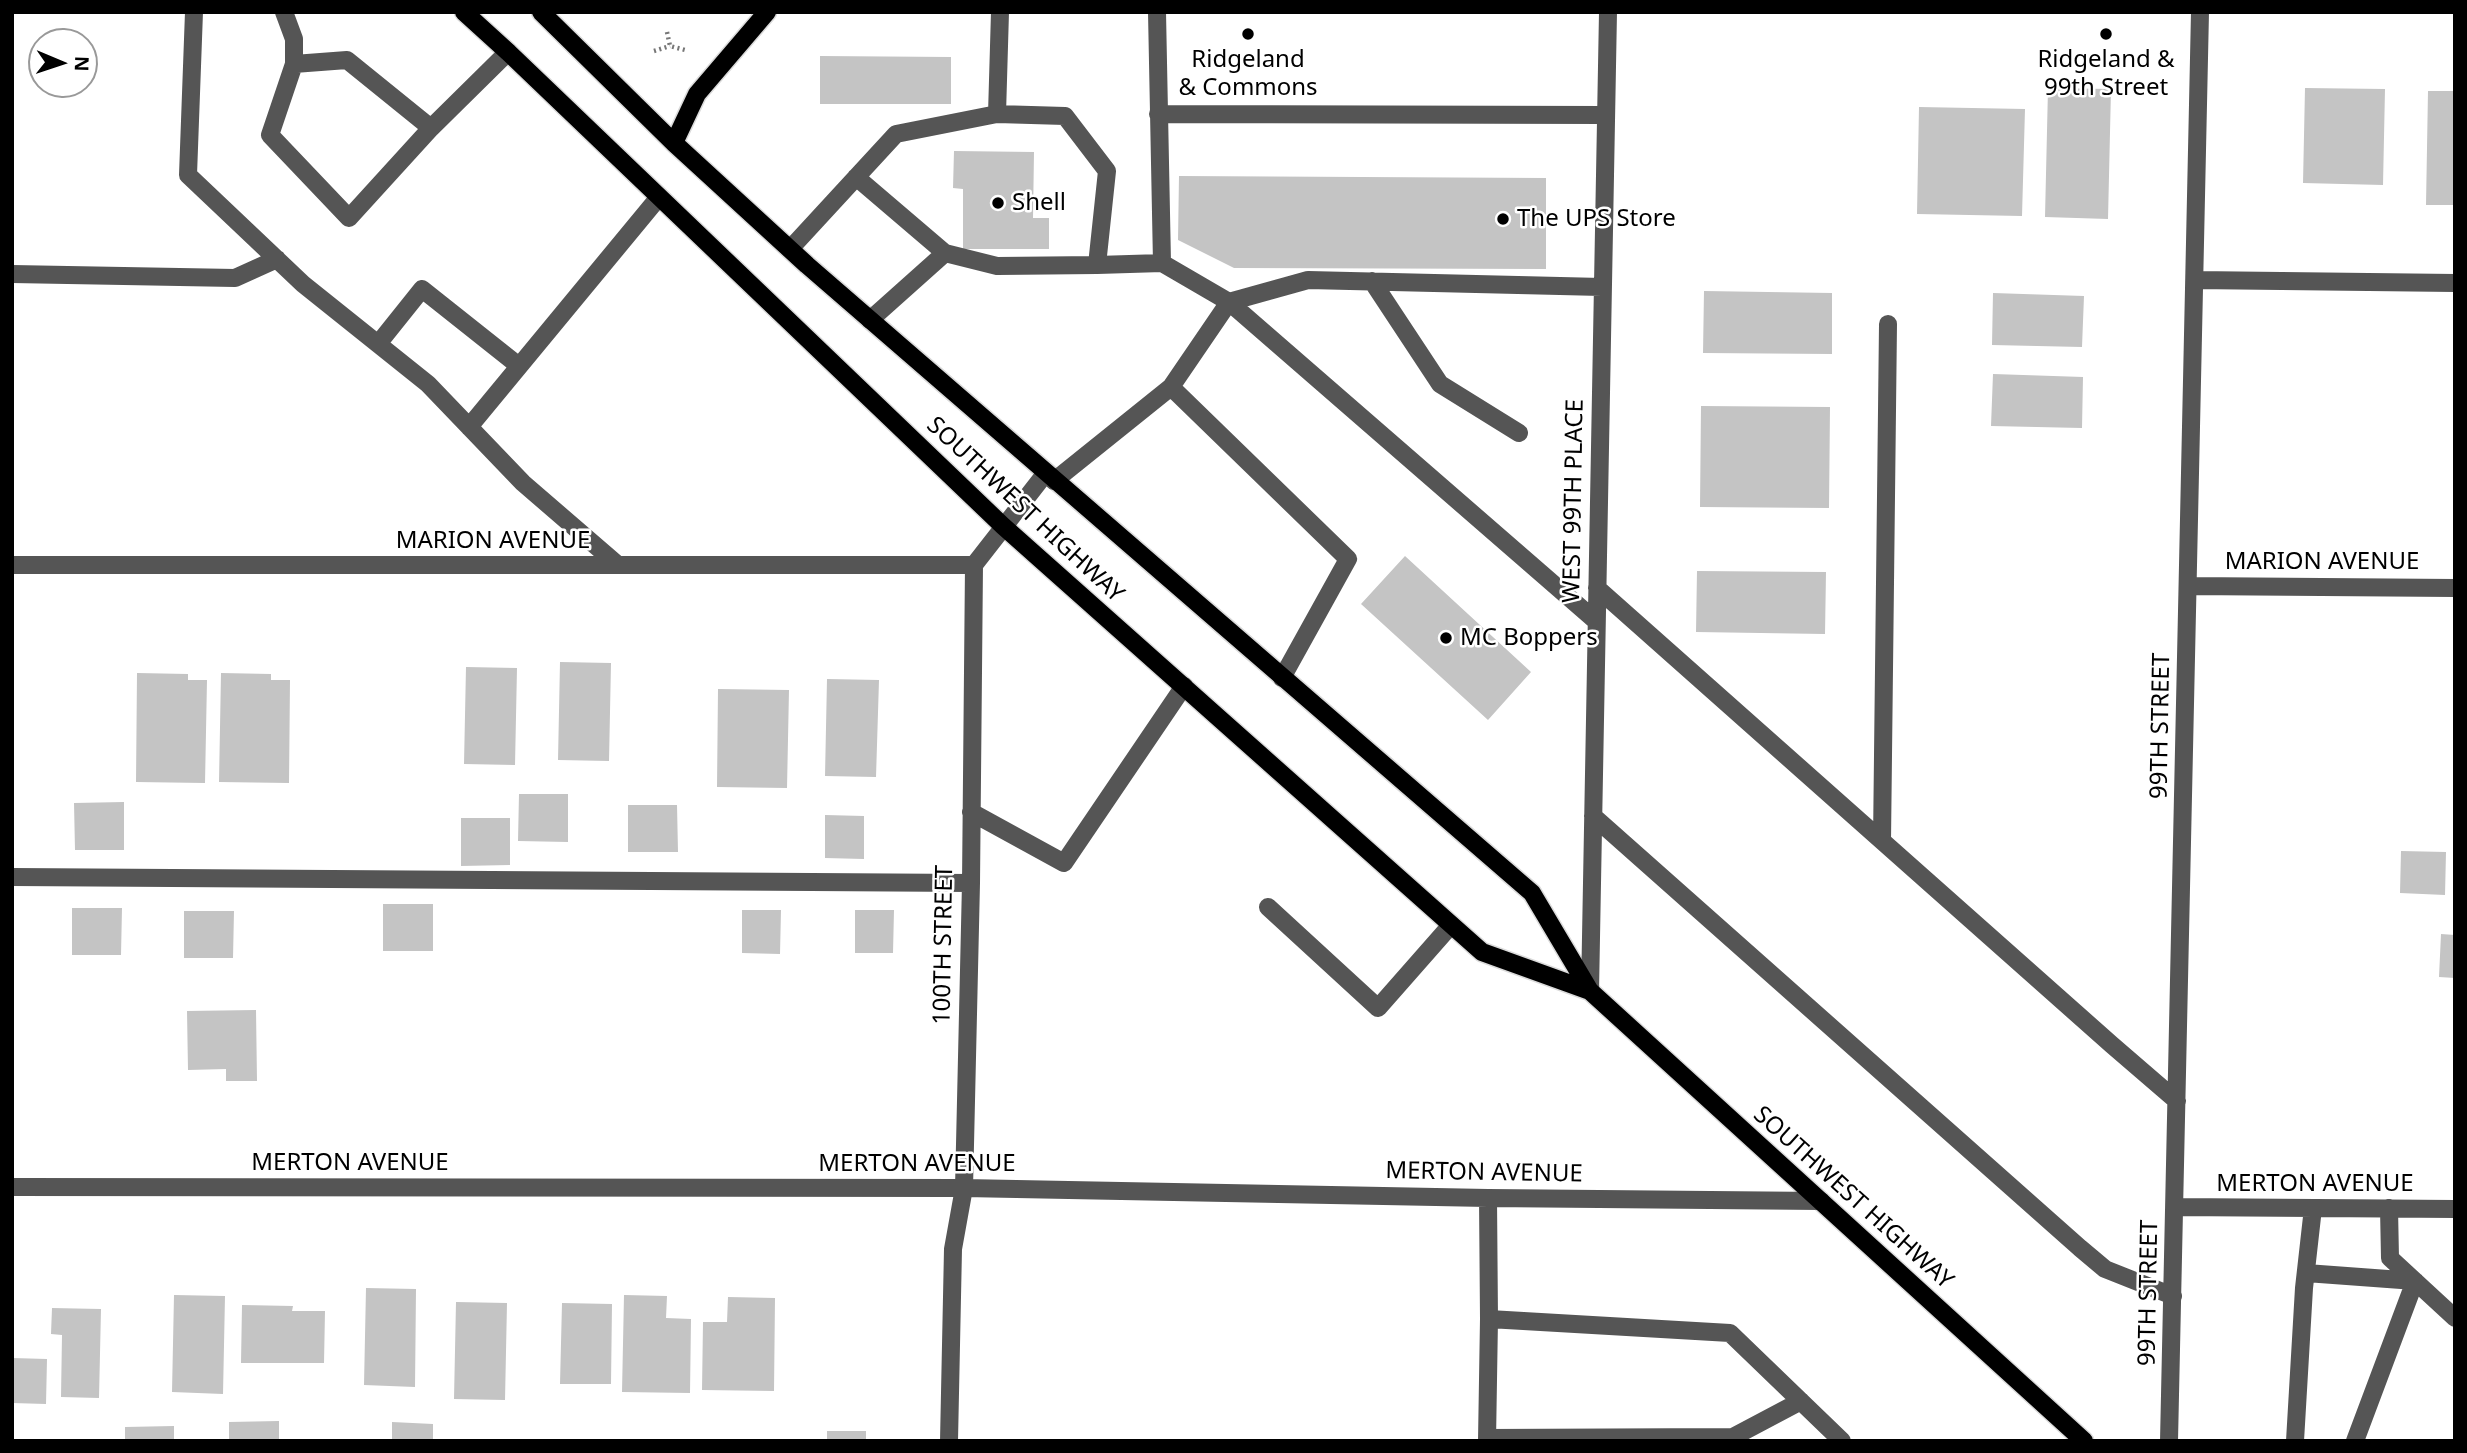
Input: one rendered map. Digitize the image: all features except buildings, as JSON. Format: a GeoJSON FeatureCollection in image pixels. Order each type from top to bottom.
{"type":"FeatureCollection","features":[{"type":"Feature","properties":{"kind":"main road","name":"SOUTHWEST HIGHWAY"},"geometry":{"type":"LineString","coordinates":[[464,12],[1003,526],[1482,952],[1590,991]]}},
{"type":"Feature","properties":{"kind":"main road","name":"SOUTHWEST HIGHWAY"},"geometry":{"type":"LineString","coordinates":[[541,12],[674,143],[790,249],[1050,478],[1532,893],[1590,991],[2074,1438]]}},
{"type":"Feature","properties":{"kind":"main road"},"geometry":{"type":"LineString","coordinates":[[674,143],[698,94],[767,12]]}},
{"type":"Feature","properties":{"kind":"street"},"geometry":{"type":"LineString","coordinates":[[194,12],[188,175],[303,284],[428,384],[523,483],[618,565]]}},
{"type":"Feature","properties":{"kind":"street"},"geometry":{"type":"LineString","coordinates":[[284,12],[294,38],[294,64],[270,135],[349,218],[431,128],[508,52]]}},
{"type":"Feature","properties":{"kind":"street"},"geometry":{"type":"LineString","coordinates":[[997,114],[1000,12]]}},
{"type":"Feature","properties":{"kind":"street"},"geometry":{"type":"LineString","coordinates":[[1157,12],[1162,263]]}},
{"type":"Feature","properties":{"kind":"street","name":"WEST 99TH PLACE"},"geometry":{"type":"LineString","coordinates":[[1590,991],[1608,12]]}},
{"type":"Feature","properties":{"kind":"street","name":"99TH STREET"},"geometry":{"type":"LineString","coordinates":[[2169,1441],[2200,12]]}},
{"type":"Feature","properties":{"kind":"street"},"geometry":{"type":"LineString","coordinates":[[294,64],[348,60],[431,128]]}},
{"type":"Feature","properties":{"kind":"street"},"geometry":{"type":"LineString","coordinates":[[790,249],[895,134],[997,114],[1065,117],[1107,171],[1097,265]]}},
{"type":"Feature","properties":{"kind":"street"},"geometry":{"type":"LineString","coordinates":[[1158,114],[1605,115]]}},
{"type":"Feature","properties":{"kind":"street"},"geometry":{"type":"LineString","coordinates":[[856,177],[945,253],[998,266],[1162,263],[1229,302],[1596,621]]}},
{"type":"Feature","properties":{"kind":"street"},"geometry":{"type":"LineString","coordinates":[[469,427],[659,197]]}},
{"type":"Feature","properties":{"kind":"street"},"geometry":{"type":"LineString","coordinates":[[870,320],[945,253]]}},
{"type":"Feature","properties":{"kind":"street"},"geometry":{"type":"LineString","coordinates":[[12,274],[235,278],[276,259]]}},
{"type":"Feature","properties":{"kind":"street"},"geometry":{"type":"LineString","coordinates":[[974,565],[1003,526],[1050,478],[1171,387],[1229,302],[1308,279],[1602,287]]}},
{"type":"Feature","properties":{"kind":"street"},"geometry":{"type":"LineString","coordinates":[[2195,280],[2455,283]]}},
{"type":"Feature","properties":{"kind":"street"},"geometry":{"type":"LineString","coordinates":[[1372,281],[1440,384],[1519,433]]}},
{"type":"Feature","properties":{"kind":"street"},"geometry":{"type":"LineString","coordinates":[[378,344],[422,289],[519,366]]}},
{"type":"Feature","properties":{"kind":"street"},"geometry":{"type":"LineString","coordinates":[[1882,841],[1888,324]]}},
{"type":"Feature","properties":{"kind":"street"},"geometry":{"type":"LineString","coordinates":[[1171,387],[1348,559],[1282,678]]}},
{"type":"Feature","properties":{"kind":"street","name":"MARION AVENUE"},"geometry":{"type":"LineString","coordinates":[[12,565],[974,565]]}},
{"type":"Feature","properties":{"kind":"street","name":"100TH STREET"},"geometry":{"type":"LineString","coordinates":[[949,1441],[953,1249],[964,1188],[971,883],[974,565]]}},
{"type":"Feature","properties":{"kind":"street","name":"MARION AVENUE"},"geometry":{"type":"LineString","coordinates":[[2188,586],[2455,588]]}},
{"type":"Feature","properties":{"kind":"street"},"geometry":{"type":"LineString","coordinates":[[1597,588],[2178,1101]]}},
{"type":"Feature","properties":{"kind":"street"},"geometry":{"type":"LineString","coordinates":[[971,812],[1063,863],[1184,686]]}},
{"type":"Feature","properties":{"kind":"street"},"geometry":{"type":"LineString","coordinates":[[1593,816],[2088,1255],[2105,1269],[2173,1296]]}},
{"type":"Feature","properties":{"kind":"street"},"geometry":{"type":"LineString","coordinates":[[12,877],[971,883]]}},
{"type":"Feature","properties":{"kind":"street"},"geometry":{"type":"LineString","coordinates":[[1268,907],[1378,1008],[1451,925]]}},
{"type":"Feature","properties":{"kind":"street","name":"MERTON AVENUE"},"geometry":{"type":"LineString","coordinates":[[12,1187],[964,1188],[1821,1202]]}},
{"type":"Feature","properties":{"kind":"street"},"geometry":{"type":"LineString","coordinates":[[1488,1198],[1487,1439],[1733,1437],[1801,1401]]}},
{"type":"Feature","properties":{"kind":"street","name":"MERTON AVENUE"},"geometry":{"type":"LineString","coordinates":[[2175,1207],[2455,1209]]}},
{"type":"Feature","properties":{"kind":"street"},"geometry":{"type":"LineString","coordinates":[[2295,1441],[2313,1208]]}},
{"type":"Feature","properties":{"kind":"street"},"geometry":{"type":"LineString","coordinates":[[2389,1208],[2390,1258],[2455,1318]]}},
{"type":"Feature","properties":{"kind":"street"},"geometry":{"type":"LineString","coordinates":[[2306,1273],[2415,1281]]}},
{"type":"Feature","properties":{"kind":"street"},"geometry":{"type":"LineString","coordinates":[[2355,1441],[2415,1281]]}},
{"type":"Feature","properties":{"kind":"street"},"geometry":{"type":"LineString","coordinates":[[1489,1319],[1730,1333],[1842,1441]]}},
{"type":"Feature","properties":{"kind":"path"},"geometry":{"type":"LineString","coordinates":[[667,32],[670,46]]}},
{"type":"Feature","properties":{"kind":"path"},"geometry":{"type":"LineString","coordinates":[[654,51],[670,46],[685,50]]}},
{"type":"Feature","properties":{"kind":"place","name":"Ridgeland & Commons"},"geometry":{"type":"Point","coordinates":[1248,34]}},
{"type":"Feature","properties":{"kind":"place","name":"Ridgeland & 99th Street"},"geometry":{"type":"Point","coordinates":[2106,34]}},
{"type":"Feature","properties":{"kind":"place","name":"Shell"},"geometry":{"type":"Point","coordinates":[998,203]}},
{"type":"Feature","properties":{"kind":"place","name":"The UPS Store"},"geometry":{"type":"Point","coordinates":[1503,219]}},
{"type":"Feature","properties":{"kind":"place","name":"MC Boppers"},"geometry":{"type":"Point","coordinates":[1446,638]}}]}
